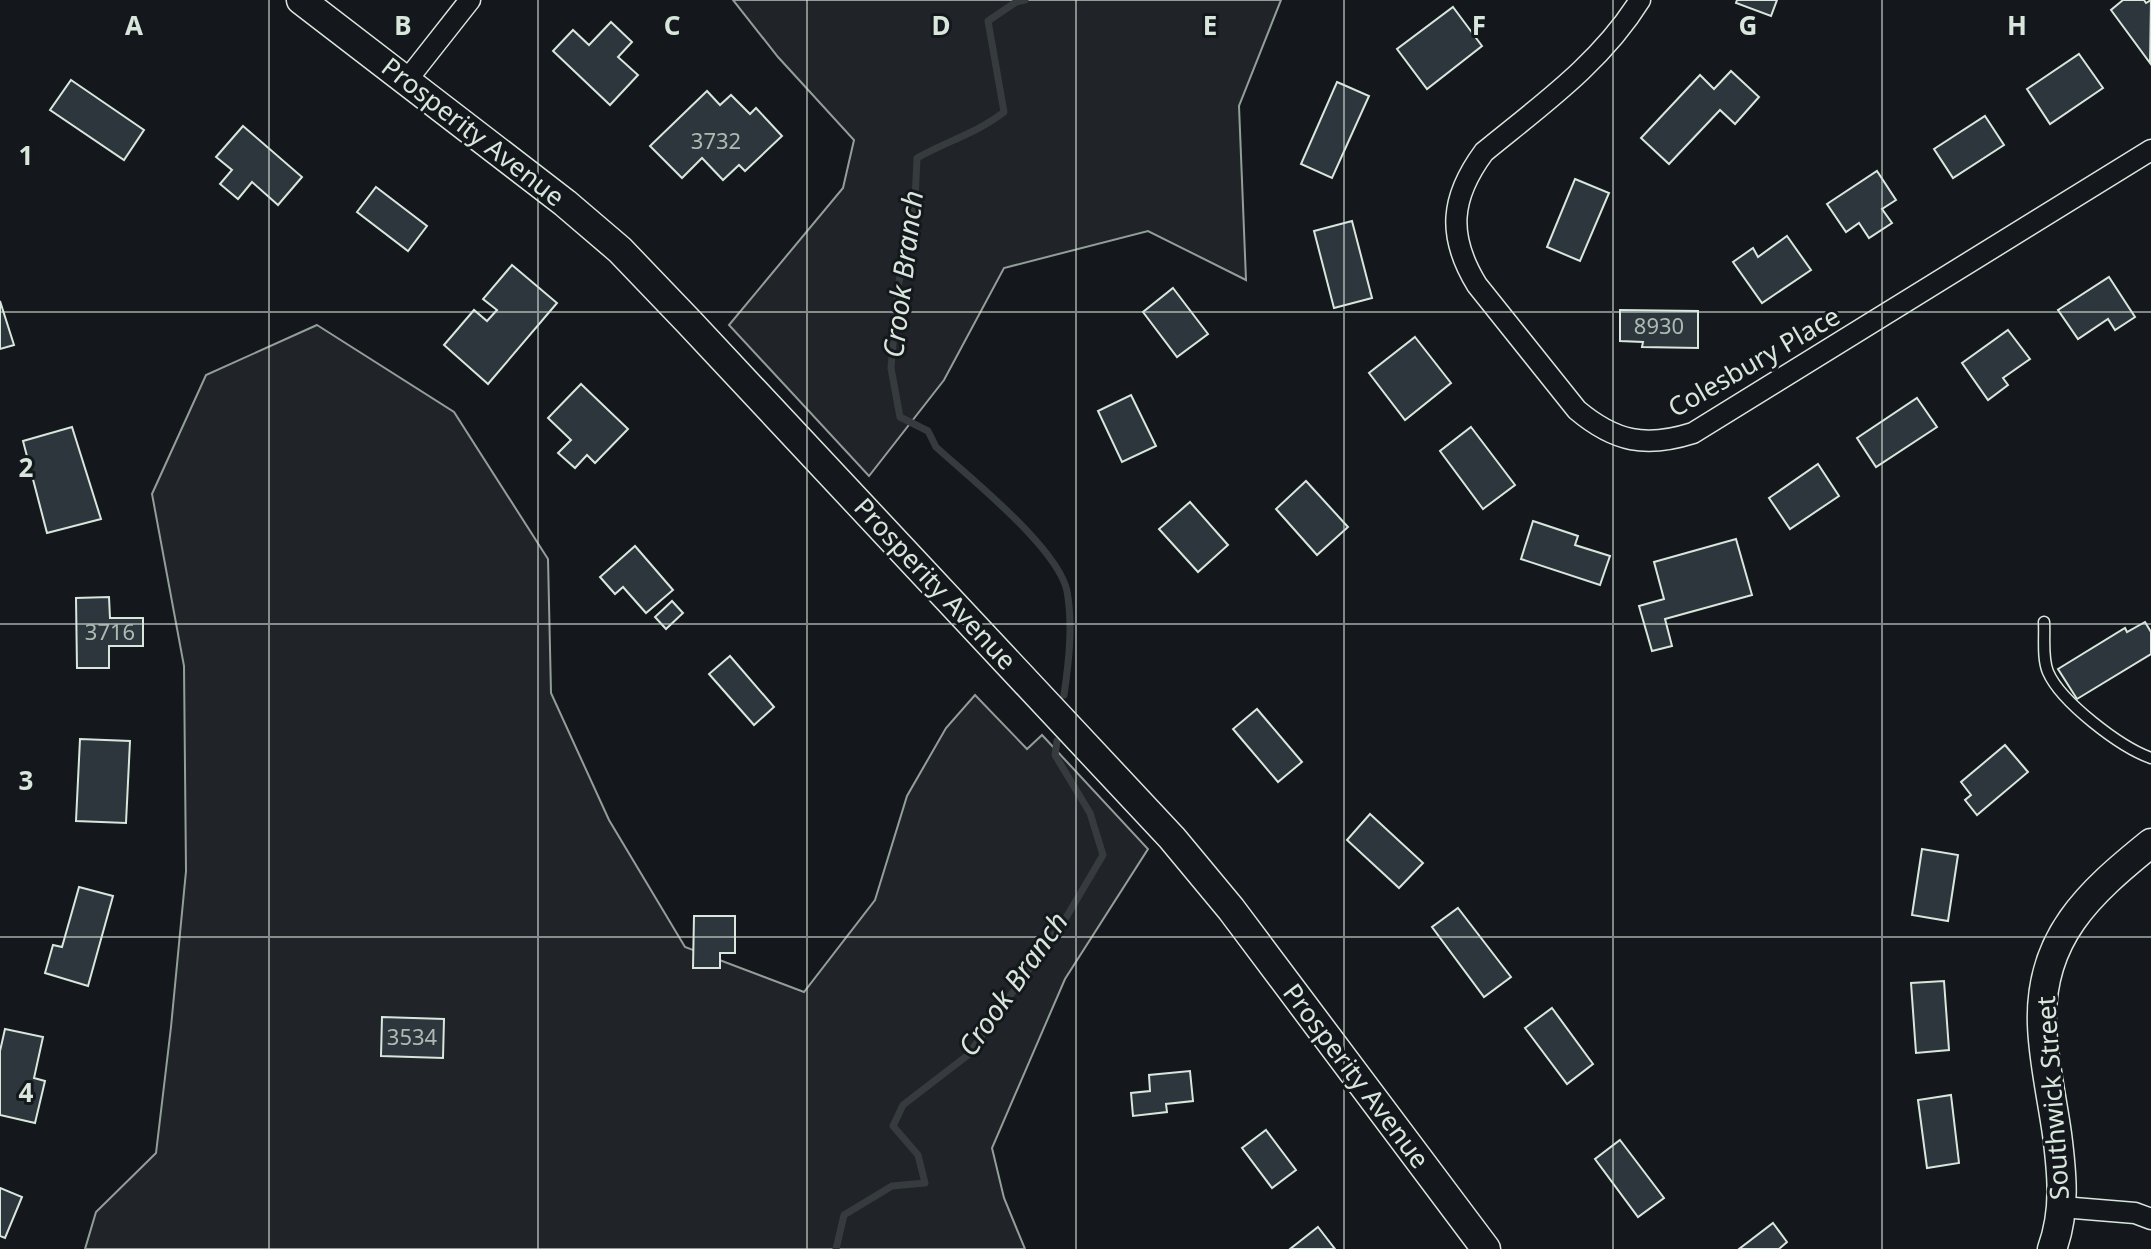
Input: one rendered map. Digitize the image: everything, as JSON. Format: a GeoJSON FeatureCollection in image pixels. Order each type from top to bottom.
{"type":"FeatureCollection","features":[{"type":"Feature","properties":{"kind":"main road","name":"Prosperity Avenue"},"geometry":{"type":"LineString","coordinates":[[301,0],[565,203],[620,250],[1172,838],[1231,909],[1486,1249]]}},
{"type":"Feature","properties":{"kind":"main road","name":"Southwick Street"},"geometry":{"type":"LineString","coordinates":[[2052,1249],[2062,1207],[2062,1174],[2042,1025],[2043,991],[2049,962],[2060,936],[2079,909],[2101,884],[2151,843]]}},
{"type":"Feature","properties":{"kind":"street"},"geometry":{"type":"LineString","coordinates":[[407,80],[470,0]]}},
{"type":"Feature","properties":{"kind":"street","name":"Colesbury Place"},"geometry":{"type":"LineString","coordinates":[[1640,0],[1627,21],[1596,57],[1484,152],[1469,171],[1460,192],[1455,217],[1461,252],[1477,285],[1577,410],[1595,425],[1618,437],[1643,442],[1669,440],[1693,433],[2151,150]]}},
{"type":"Feature","properties":{"kind":"street"},"geometry":{"type":"LineString","coordinates":[[2062,1207],[2135,1213],[2151,1219]]}},
{"type":"Feature","properties":{"kind":"lane"},"geometry":{"type":"LineString","coordinates":[[2044,622],[2047,670],[2065,699],[2101,727],[2151,758]]}},
{"type":"Feature","properties":{"kind":"shaded area"},"geometry":{"type":"Polygon","coordinates":[[[733,0],[1281,0],[1239,106],[1246,280],[1148,231],[1004,268],[944,380],[869,476],[729,325],[843,188],[854,140],[778,57],[733,0]]]}},
{"type":"Feature","properties":{"kind":"shaded area"},"geometry":{"type":"Polygon","coordinates":[[[317,325],[454,412],[548,559],[551,693],[609,820],[685,947],[804,992],[875,900],[907,796],[946,728],[975,695],[1027,749],[1042,735],[1148,849],[1065,979],[992,1148],[1004,1198],[1025,1249],[85,1249],[96,1212],[156,1153],[186,871],[184,666],[152,494],[206,375],[317,325]]]}},
{"type":"Feature","properties":{"kind":"building"},"geometry":{"type":"Polygon","coordinates":[[[1737,0],[1777,0],[1771,16],[1736,3],[1737,0]]]}},
{"type":"Feature","properties":{"kind":"building"},"geometry":{"type":"Polygon","coordinates":[[[2123,0],[2144,0],[2146,3],[2151,0],[2150,63],[2111,10],[2123,0]]]}},
{"type":"Feature","properties":{"kind":"building"},"geometry":{"type":"Polygon","coordinates":[[[1453,7],[1482,46],[1427,89],[1397,49],[1453,7]]]}},
{"type":"Feature","properties":{"kind":"building"},"geometry":{"type":"Polygon","coordinates":[[[611,22],[632,42],[618,57],[638,75],[610,105],[553,51],[573,30],[589,45],[611,22]]]}},
{"type":"Feature","properties":{"kind":"building"},"geometry":{"type":"Polygon","coordinates":[[[2079,54],[2103,88],[2050,124],[2027,89],[2079,54]]]}},
{"type":"Feature","properties":{"kind":"building"},"geometry":{"type":"Polygon","coordinates":[[[1731,71],[1759,97],[1735,124],[1720,110],[1669,164],[1641,138],[1700,75],[1714,89],[1731,71]]]}},
{"type":"Feature","properties":{"kind":"building"},"geometry":{"type":"Polygon","coordinates":[[[71,80],[144,130],[124,160],[50,110],[71,80]]]}},
{"type":"Feature","properties":{"kind":"building"},"geometry":{"type":"Polygon","coordinates":[[[1337,82],[1369,96],[1332,178],[1301,164],[1337,82]]]}},
{"type":"Feature","properties":{"kind":"building"},"geometry":{"type":"Polygon","coordinates":[[[707,91],[720,105],[731,95],[750,114],[756,108],[782,136],[745,171],[739,165],[723,180],[702,158],[682,178],[650,146],[707,91]]]}},
{"type":"Feature","properties":{"kind":"building"},"geometry":{"type":"Polygon","coordinates":[[[1985,116],[2004,145],[1953,178],[1934,149],[1985,116]]]}},
{"type":"Feature","properties":{"kind":"building"},"geometry":{"type":"Polygon","coordinates":[[[243,126],[302,177],[278,205],[252,182],[238,199],[220,184],[232,170],[216,157],[243,126]]]}},
{"type":"Feature","properties":{"kind":"building"},"geometry":{"type":"Polygon","coordinates":[[[1877,171],[1896,200],[1882,209],[1892,223],[1869,238],[1859,223],[1846,232],[1827,204],[1877,171]]]}},
{"type":"Feature","properties":{"kind":"building"},"geometry":{"type":"Polygon","coordinates":[[[1575,179],[1609,193],[1580,261],[1547,247],[1575,179]]]}},
{"type":"Feature","properties":{"kind":"building"},"geometry":{"type":"Polygon","coordinates":[[[376,187],[427,226],[408,251],[357,212],[376,187]]]}},
{"type":"Feature","properties":{"kind":"building"},"geometry":{"type":"Polygon","coordinates":[[[1352,221],[1372,298],[1334,308],[1314,231],[1352,221]]]}},
{"type":"Feature","properties":{"kind":"building"},"geometry":{"type":"Polygon","coordinates":[[[1787,236],[1811,270],[1762,303],[1733,262],[1753,248],[1758,257],[1787,236]]]}},
{"type":"Feature","properties":{"kind":"building"},"geometry":{"type":"Polygon","coordinates":[[[512,265],[557,303],[488,384],[444,345],[474,310],[487,321],[497,310],[483,299],[512,265]]]}},
{"type":"Feature","properties":{"kind":"building"},"geometry":{"type":"Polygon","coordinates":[[[2109,277],[2135,317],[2115,330],[2108,319],[2078,339],[2058,310],[2109,277]]]}},
{"type":"Feature","properties":{"kind":"building"},"geometry":{"type":"Polygon","coordinates":[[[1173,288],[1208,334],[1177,357],[1143,312],[1173,288]]]}},
{"type":"Feature","properties":{"kind":"building"},"geometry":{"type":"Polygon","coordinates":[[[0,301],[14,345],[0,349],[0,301]]]}},
{"type":"Feature","properties":{"kind":"building"},"geometry":{"type":"Polygon","coordinates":[[[1620,310],[1698,311],[1698,348],[1642,347],[1643,342],[1620,341],[1620,310]]]}},
{"type":"Feature","properties":{"kind":"building"},"geometry":{"type":"Polygon","coordinates":[[[2008,330],[2030,359],[2003,378],[2008,385],[1988,400],[1962,363],[2008,330]]]}},
{"type":"Feature","properties":{"kind":"building"},"geometry":{"type":"Polygon","coordinates":[[[1415,337],[1451,383],[1405,420],[1369,373],[1415,337]]]}},
{"type":"Feature","properties":{"kind":"building"},"geometry":{"type":"Polygon","coordinates":[[[581,384],[628,429],[595,463],[587,455],[575,468],[558,453],[571,440],[548,418],[581,384]]]}},
{"type":"Feature","properties":{"kind":"building"},"geometry":{"type":"Polygon","coordinates":[[[1131,395],[1156,446],[1122,462],[1098,411],[1131,395]]]}},
{"type":"Feature","properties":{"kind":"building"},"geometry":{"type":"Polygon","coordinates":[[[1917,398],[1937,427],[1876,467],[1857,438],[1917,398]]]}},
{"type":"Feature","properties":{"kind":"building"},"geometry":{"type":"Polygon","coordinates":[[[72,427],[101,519],[47,533],[23,441],[72,427]]]}},
{"type":"Feature","properties":{"kind":"building"},"geometry":{"type":"Polygon","coordinates":[[[1471,427],[1515,485],[1483,509],[1440,451],[1471,427]]]}},
{"type":"Feature","properties":{"kind":"building"},"geometry":{"type":"Polygon","coordinates":[[[1818,464],[1839,496],[1790,529],[1769,498],[1818,464]]]}},
{"type":"Feature","properties":{"kind":"building"},"geometry":{"type":"Polygon","coordinates":[[[1306,481],[1348,527],[1317,555],[1276,509],[1306,481]]]}},
{"type":"Feature","properties":{"kind":"building"},"geometry":{"type":"Polygon","coordinates":[[[1190,502],[1228,545],[1198,572],[1159,529],[1190,502]]]}},
{"type":"Feature","properties":{"kind":"building"},"geometry":{"type":"Polygon","coordinates":[[[1533,521],[1578,536],[1575,545],[1610,556],[1600,585],[1521,559],[1533,521]]]}},
{"type":"Feature","properties":{"kind":"building"},"geometry":{"type":"Polygon","coordinates":[[[1736,539],[1752,595],[1665,619],[1672,646],[1652,651],[1639,606],[1664,599],[1654,562],[1736,539]]]}},
{"type":"Feature","properties":{"kind":"building"},"geometry":{"type":"Polygon","coordinates":[[[635,546],[673,590],[646,613],[623,587],[615,594],[600,577],[635,546]]]}},
{"type":"Feature","properties":{"kind":"building"},"geometry":{"type":"Polygon","coordinates":[[[109,597],[110,618],[143,618],[143,646],[109,646],[109,668],[77,668],[76,598],[109,597]]]}},
{"type":"Feature","properties":{"kind":"building"},"geometry":{"type":"Polygon","coordinates":[[[672,601],[683,613],[666,629],[655,617],[672,601]]]}},
{"type":"Feature","properties":{"kind":"building"},"geometry":{"type":"Polygon","coordinates":[[[2145,622],[2151,632],[2151,654],[2077,699],[2058,669],[2125,628],[2127,632],[2145,622]]]}},
{"type":"Feature","properties":{"kind":"building"},"geometry":{"type":"Polygon","coordinates":[[[730,656],[774,707],[754,725],[709,674],[730,656]]]}},
{"type":"Feature","properties":{"kind":"building"},"geometry":{"type":"Polygon","coordinates":[[[1257,709],[1302,762],[1278,782],[1233,729],[1257,709]]]}},
{"type":"Feature","properties":{"kind":"building"},"geometry":{"type":"Polygon","coordinates":[[[80,739],[130,741],[126,823],[76,821],[80,739]]]}},
{"type":"Feature","properties":{"kind":"building"},"geometry":{"type":"Polygon","coordinates":[[[2005,745],[2028,772],[1977,815],[1965,800],[1971,795],[1961,782],[2005,745]]]}},
{"type":"Feature","properties":{"kind":"building"},"geometry":{"type":"Polygon","coordinates":[[[1370,814],[1423,863],[1399,888],[1347,840],[1370,814]]]}},
{"type":"Feature","properties":{"kind":"building"},"geometry":{"type":"Polygon","coordinates":[[[1922,849],[1958,855],[1948,921],[1912,915],[1922,849]]]}},
{"type":"Feature","properties":{"kind":"building"},"geometry":{"type":"Polygon","coordinates":[[[79,887],[113,896],[88,986],[45,973],[53,945],[62,947],[79,887]]]}},
{"type":"Feature","properties":{"kind":"building"},"geometry":{"type":"Polygon","coordinates":[[[1458,908],[1511,977],[1484,997],[1432,927],[1458,908]]]}},
{"type":"Feature","properties":{"kind":"building"},"geometry":{"type":"Polygon","coordinates":[[[694,916],[735,916],[735,953],[720,953],[720,968],[693,968],[694,916]]]}},
{"type":"Feature","properties":{"kind":"building"},"geometry":{"type":"Polygon","coordinates":[[[1944,981],[1949,1050],[1916,1053],[1911,983],[1944,981]]]}},
{"type":"Feature","properties":{"kind":"building"},"geometry":{"type":"Polygon","coordinates":[[[1552,1008],[1593,1064],[1567,1084],[1525,1028],[1552,1008]]]}},
{"type":"Feature","properties":{"kind":"building"},"geometry":{"type":"Polygon","coordinates":[[[382,1017],[444,1019],[443,1058],[381,1056],[382,1017]]]}},
{"type":"Feature","properties":{"kind":"building"},"geometry":{"type":"Polygon","coordinates":[[[5,1029],[43,1037],[34,1078],[45,1081],[35,1123],[0,1115],[0,1051],[5,1029]]]}},
{"type":"Feature","properties":{"kind":"building"},"geometry":{"type":"Polygon","coordinates":[[[1190,1071],[1193,1101],[1166,1104],[1167,1112],[1133,1116],[1131,1093],[1150,1091],[1149,1075],[1190,1071]]]}},
{"type":"Feature","properties":{"kind":"building"},"geometry":{"type":"Polygon","coordinates":[[[1951,1095],[1959,1163],[1927,1168],[1918,1100],[1951,1095]]]}},
{"type":"Feature","properties":{"kind":"building"},"geometry":{"type":"Polygon","coordinates":[[[1266,1130],[1296,1170],[1272,1188],[1242,1148],[1266,1130]]]}},
{"type":"Feature","properties":{"kind":"building"},"geometry":{"type":"Polygon","coordinates":[[[1620,1140],[1664,1198],[1638,1217],[1595,1159],[1620,1140]]]}},
{"type":"Feature","properties":{"kind":"building"},"geometry":{"type":"Polygon","coordinates":[[[0,1188],[22,1197],[5,1238],[0,1236],[0,1188]]]}},
{"type":"Feature","properties":{"kind":"building"},"geometry":{"type":"Polygon","coordinates":[[[1773,1223],[1787,1242],[1779,1249],[1739,1249],[1773,1223]]]}},
{"type":"Feature","properties":{"kind":"building"},"geometry":{"type":"Polygon","coordinates":[[[1318,1227],[1335,1249],[1290,1249],[1318,1227]]]}},
{"type":"Feature","properties":{"kind":"waterway","name":"Crook Branch"},"geometry":{"type":"LineString","coordinates":[[1025,0],[1016,2],[988,21],[1004,112],[983,126],[917,158],[915,200],[898,287],[891,368],[900,417],[928,431],[936,447],[1031,535],[1060,574],[1067,591],[1070,617],[1064,695]]}},
{"type":"Feature","properties":{"kind":"waterway","name":"Crook Branch"},"geometry":{"type":"LineString","coordinates":[[836,1249],[844,1215],[892,1186],[925,1183],[918,1155],[893,1126],[903,1105],[968,1055],[1067,916],[1103,855],[1090,813],[1055,755],[1057,741]]}}]}
